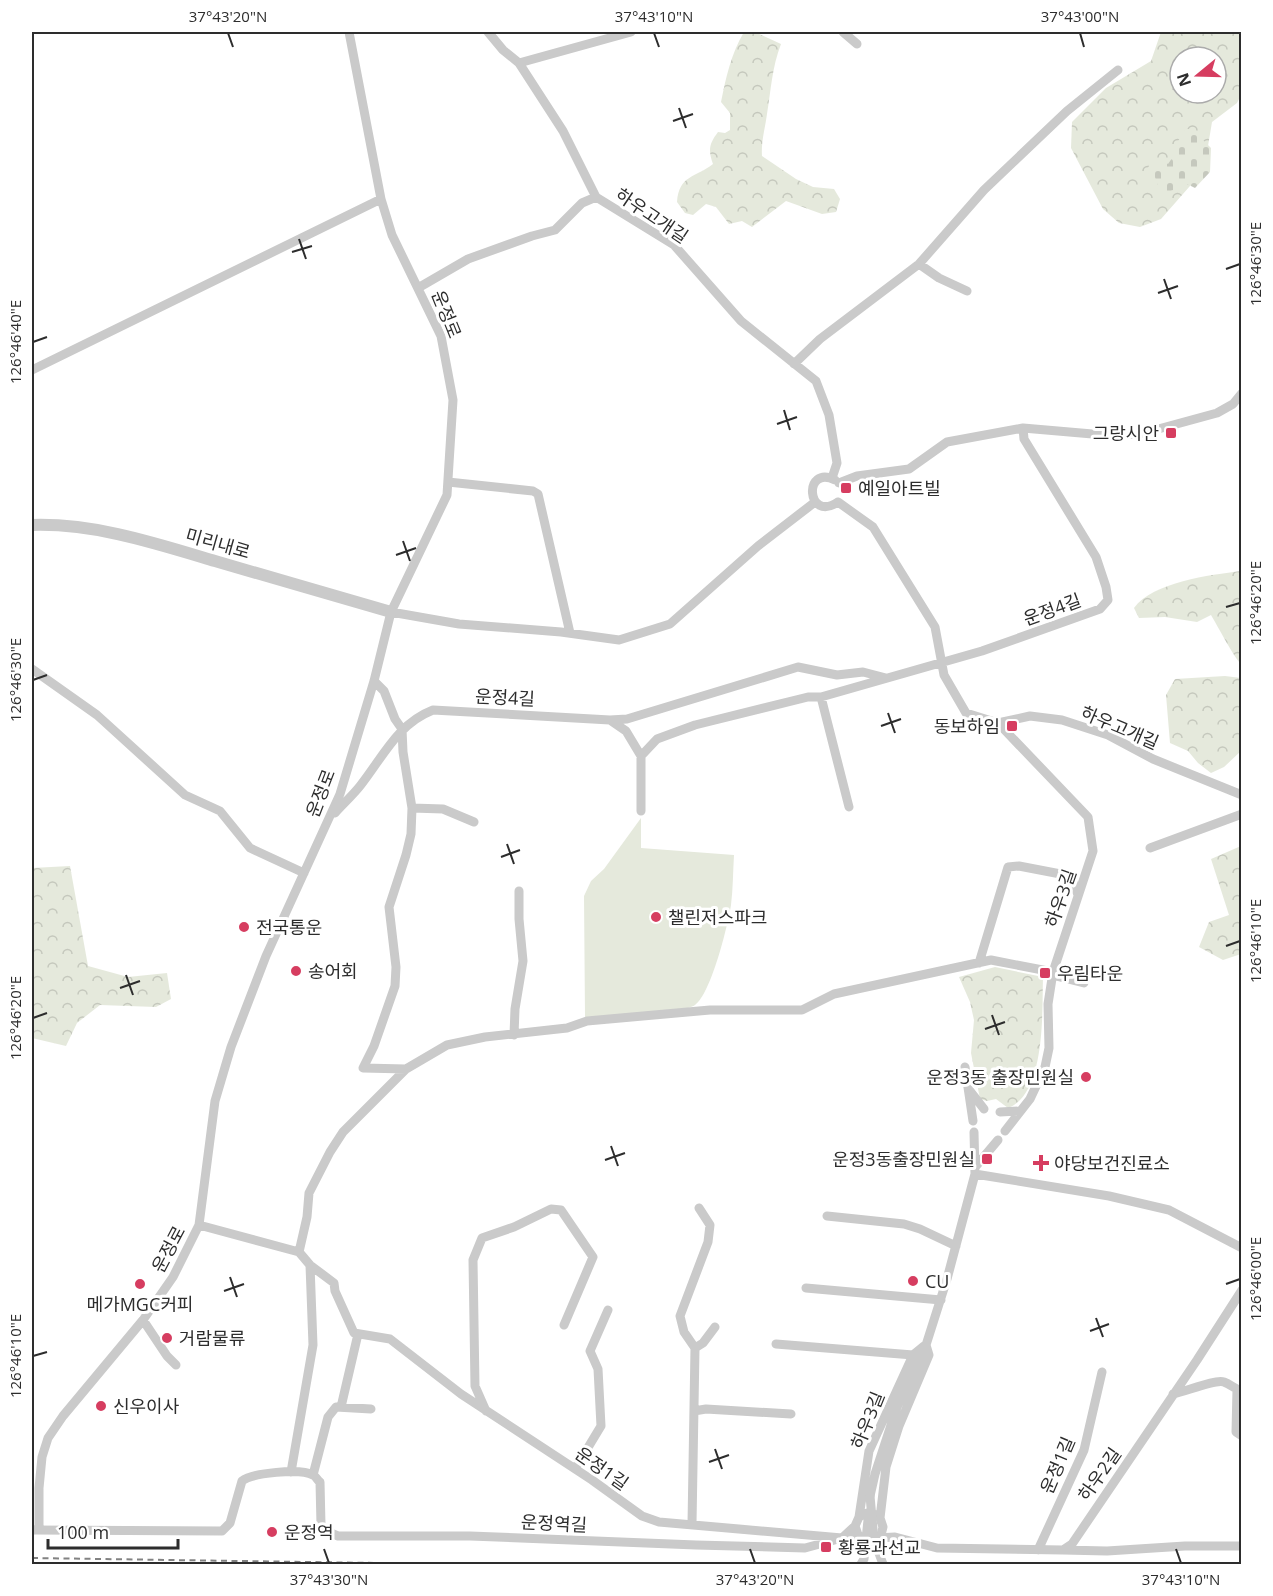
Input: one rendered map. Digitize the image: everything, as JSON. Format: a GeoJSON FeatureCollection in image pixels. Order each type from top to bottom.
{"type":"FeatureCollection","features":[{"type":"Feature","properties":{"kind":"street","name":"운정로"},"geometry":{"type":"LineString","coordinates":[[35,1530],[42,1457],[48,1438],[63,1416],[143,1320],[173,1277],[199,1226],[215,1101],[231,1047],[266,956],[340,794],[374,681],[391,612],[447,495],[453,400],[441,336],[392,235],[381,199],[349,32]]}},
{"type":"Feature","properties":{"kind":"street"},"geometry":{"type":"LineString","coordinates":[[488,32],[503,50],[519,63],[563,131],[596,197]]}},
{"type":"Feature","properties":{"kind":"street"},"geometry":{"type":"LineString","coordinates":[[519,63],[631,32]]}},
{"type":"Feature","properties":{"kind":"street"},"geometry":{"type":"LineString","coordinates":[[843,32],[857,44]]}},
{"type":"Feature","properties":{"kind":"street"},"geometry":{"type":"LineString","coordinates":[[794,364],[820,339],[919,264],[984,190],[1067,111],[1118,70]]}},
{"type":"Feature","properties":{"kind":"street","name":"하우고개길"},"geometry":{"type":"LineString","coordinates":[[418,288],[468,260],[532,236],[555,230],[582,203],[596,197],[674,245],[741,321],[816,381],[829,415],[837,463],[836,481],[841,496],[838,502],[873,527],[934,627],[944,675],[966,713],[998,723],[1030,716],[1062,720],[1107,735],[1153,759],[1242,795]]}},
{"type":"Feature","properties":{"kind":"street"},"geometry":{"type":"LineString","coordinates":[[32,370],[381,199]]}},
{"type":"Feature","properties":{"kind":"street"},"geometry":{"type":"LineString","coordinates":[[919,264],[939,278],[967,291]]}},
{"type":"Feature","properties":{"kind":"street"},"geometry":{"type":"LineString","coordinates":[[838,502],[823,507],[815,502],[812,487],[817,480],[824,477],[836,481],[857,476],[909,470],[947,442],[1023,428],[1104,435],[1140,434],[1217,413],[1233,404],[1242,393]]}},
{"type":"Feature","properties":{"kind":"street","name":"운정4길"},"geometry":{"type":"LineString","coordinates":[[641,756],[657,739],[695,725],[808,697],[820,697],[942,664],[1100,609],[1108,600],[1096,557],[1024,439],[1023,428]]}},
{"type":"Feature","properties":{"kind":"street"},"geometry":{"type":"LineString","coordinates":[[448,482],[533,491],[538,494],[570,633]]}},
{"type":"Feature","properties":{"kind":"street"},"geometry":{"type":"LineString","coordinates":[[391,612],[459,624],[570,633],[619,640],[670,624],[758,546],[815,502]]}},
{"type":"Feature","properties":{"kind":"street","name":"미리내로"},"geometry":{"type":"LineString","coordinates":[[32,525],[55,524],[144,540],[391,612]]}},
{"type":"Feature","properties":{"kind":"street","name":"운정4길"},"geometry":{"type":"LineString","coordinates":[[328,820],[359,787],[402,729],[417,716],[433,710],[627,719],[798,667],[837,675],[863,672],[888,679]]}},
{"type":"Feature","properties":{"kind":"street"},"geometry":{"type":"LineString","coordinates":[[32,669],[98,715],[185,795],[220,811],[250,848],[304,873]]}},
{"type":"Feature","properties":{"kind":"street"},"geometry":{"type":"LineString","coordinates":[[374,681],[384,691],[394,719],[402,729],[411,808],[411,834],[389,907],[396,967],[395,986],[374,1046],[363,1068],[406,1070]]}},
{"type":"Feature","properties":{"kind":"street"},"geometry":{"type":"LineString","coordinates":[[820,697],[849,807]]}},
{"type":"Feature","properties":{"kind":"street"},"geometry":{"type":"LineString","coordinates":[[610,720],[626,731],[641,756],[641,811]]}},
{"type":"Feature","properties":{"kind":"street","name":"하우3길"},"geometry":{"type":"LineString","coordinates":[[998,723],[1088,817],[1093,851],[1053,972],[1048,1004],[1049,1048],[1038,1084],[1030,1099],[1005,1131]]}},
{"type":"Feature","properties":{"kind":"street"},"geometry":{"type":"LineString","coordinates":[[411,808],[443,809],[474,822]]}},
{"type":"Feature","properties":{"kind":"street"},"geometry":{"type":"LineString","coordinates":[[1150,848],[1242,814]]}},
{"type":"Feature","properties":{"kind":"street"},"geometry":{"type":"LineString","coordinates":[[979,963],[1008,867],[1018,866],[1071,876],[1078,895]]}},
{"type":"Feature","properties":{"kind":"street"},"geometry":{"type":"LineString","coordinates":[[513,1034],[514,1009],[523,961],[519,891]]}},
{"type":"Feature","properties":{"kind":"street"},"geometry":{"type":"LineString","coordinates":[[299,1252],[307,1217],[309,1192],[343,1132],[406,1070],[447,1045],[485,1037],[567,1028],[588,1021],[710,1010],[802,1010],[834,994],[991,960],[1053,972],[1056,976],[1084,983]]}},
{"type":"Feature","properties":{"kind":"street"},"geometry":{"type":"LineString","coordinates":[[965,1067],[973,1121]]}},
{"type":"Feature","properties":{"kind":"street"},"geometry":{"type":"LineString","coordinates":[[970,1091],[984,1109]]}},
{"type":"Feature","properties":{"kind":"street"},"geometry":{"type":"LineString","coordinates":[[1000,1112],[1020,1111]]}},
{"type":"Feature","properties":{"kind":"street","name":"하우3길"},"geometry":{"type":"LineString","coordinates":[[881,1522],[886,1467],[899,1426],[929,1355],[926,1345],[956,1246],[975,1170],[974,1132]]}},
{"type":"Feature","properties":{"kind":"street","name":"하우3길"},"geometry":{"type":"LineString","coordinates":[[975,1170],[998,1140]]}},
{"type":"Feature","properties":{"kind":"street"},"geometry":{"type":"LineString","coordinates":[[975,1170],[1169,1210],[1242,1248]]}},
{"type":"Feature","properties":{"kind":"street"},"geometry":{"type":"LineString","coordinates":[[692,1524],[695,1348],[684,1332],[680,1316],[708,1242],[710,1225],[699,1208]]}},
{"type":"Feature","properties":{"kind":"street"},"geometry":{"type":"LineString","coordinates":[[486,1411],[475,1386],[473,1260],[482,1238],[514,1227],[551,1209],[561,1210],[593,1257],[564,1325]]}},
{"type":"Feature","properties":{"kind":"street"},"geometry":{"type":"LineString","coordinates":[[827,1216],[904,1224],[956,1246]]}},
{"type":"Feature","properties":{"kind":"street"},"geometry":{"type":"LineString","coordinates":[[199,1226],[299,1252],[310,1266],[334,1283],[335,1291],[354,1333],[358,1334],[341,1407],[371,1409]]}},
{"type":"Feature","properties":{"kind":"street"},"geometry":{"type":"LineString","coordinates":[[291,1472],[313,1345],[310,1266]]}},
{"type":"Feature","properties":{"kind":"street"},"geometry":{"type":"LineString","coordinates":[[806,1288],[940,1300]]}},
{"type":"Feature","properties":{"kind":"street","name":"하우2길"},"geometry":{"type":"LineString","coordinates":[[1063,1550],[1072,1544],[1242,1290]]}},
{"type":"Feature","properties":{"kind":"street"},"geometry":{"type":"LineString","coordinates":[[575,1469],[601,1426],[598,1369],[590,1351],[608,1310]]}},
{"type":"Feature","properties":{"kind":"street"},"geometry":{"type":"LineString","coordinates":[[143,1320],[166,1356],[176,1365]]}},
{"type":"Feature","properties":{"kind":"street"},"geometry":{"type":"LineString","coordinates":[[695,1348],[715,1327]]}},
{"type":"Feature","properties":{"kind":"street","name":"운정1길"},"geometry":{"type":"LineString","coordinates":[[358,1334],[390,1339],[461,1394],[642,1516],[659,1522],[861,1538]]}},
{"type":"Feature","properties":{"kind":"street"},"geometry":{"type":"LineString","coordinates":[[777,1344],[913,1355]]}},
{"type":"Feature","properties":{"kind":"street"},"geometry":{"type":"LineString","coordinates":[[861,1564],[875,1474],[897,1407],[926,1345]]}},
{"type":"Feature","properties":{"kind":"street","name":"하우3길"},"geometry":{"type":"LineString","coordinates":[[857,1521],[869,1451],[913,1355],[926,1345]]}},
{"type":"Feature","properties":{"kind":"street","name":"운정1길"},"geometry":{"type":"LineString","coordinates":[[1038,1550],[1084,1450],[1102,1372]]}},
{"type":"Feature","properties":{"kind":"street"},"geometry":{"type":"LineString","coordinates":[[1173,1394],[1217,1381],[1225,1382],[1237,1389],[1236,1432],[1242,1436]]}},
{"type":"Feature","properties":{"kind":"street","name":"운정역길"},"geometry":{"type":"LineString","coordinates":[[341,1407],[336,1407],[328,1417],[313,1475],[320,1482],[321,1525],[326,1531],[338,1536],[470,1536],[805,1548],[842,1538]]}},
{"type":"Feature","properties":{"kind":"street"},"geometry":{"type":"LineString","coordinates":[[694,1411],[791,1414]]}},
{"type":"Feature","properties":{"kind":"street"},"geometry":{"type":"LineString","coordinates":[[35,1530],[222,1531],[230,1523],[242,1481],[248,1476],[291,1472],[313,1475]]}},
{"type":"Feature","properties":{"kind":"street"},"geometry":{"type":"LineString","coordinates":[[870,1496],[874,1540],[883,1564]]}},
{"type":"Feature","properties":{"kind":"street"},"geometry":{"type":"LineString","coordinates":[[842,1538],[863,1514],[872,1513],[895,1537]]}},
{"type":"Feature","properties":{"kind":"street"},"geometry":{"type":"LineString","coordinates":[[857,1521],[858,1535],[869,1541],[895,1537],[937,1548],[1107,1551],[1185,1546],[1242,1546]]}},
{"type":"Feature","properties":{"kind":"street"},"geometry":{"type":"LineString","coordinates":[[878,1538],[881,1522]]}},
{"type":"Feature","properties":{"kind":"green space"},"geometry":{"type":"Polygon","coordinates":[[[744,32],[755,32],[781,44],[772,79],[762,156],[796,179],[813,187],[834,189],[840,199],[836,212],[822,214],[786,201],[752,227],[742,221],[729,224],[716,207],[706,204],[693,215],[685,213],[677,202],[678,193],[685,182],[713,164],[710,147],[718,132],[725,133],[730,130],[730,113],[721,102],[732,57],[744,32]]]}},
{"type":"Feature","properties":{"kind":"green space"},"geometry":{"type":"Polygon","coordinates":[[[1161,32],[1241,32],[1241,95],[1237,103],[1212,122],[1204,170],[1161,219],[1140,227],[1119,223],[1103,209],[1071,148],[1072,122],[1106,88],[1151,61],[1161,32]]]}},
{"type":"Feature","properties":{"kind":"green space"},"geometry":{"type":"Polygon","coordinates":[[[1186,129],[1192,129],[1211,148],[1210,172],[1195,188],[1187,184],[1166,193],[1160,192],[1154,174],[1147,171],[1152,155],[1168,164],[1177,151],[1176,144],[1186,129]]]}},
{"type":"Feature","properties":{"kind":"green space"},"geometry":{"type":"Polygon","coordinates":[[[1241,571],[1241,664],[1211,615],[1197,622],[1165,617],[1139,618],[1134,608],[1143,599],[1168,586],[1183,581],[1241,571]]]}},
{"type":"Feature","properties":{"kind":"green space"},"geometry":{"type":"Polygon","coordinates":[[[1225,676],[1241,678],[1241,751],[1224,767],[1211,773],[1188,751],[1170,743],[1166,695],[1175,679],[1225,676]]]}},
{"type":"Feature","properties":{"kind":"green space","name":"챌린저스파크"},"geometry":{"type":"Polygon","coordinates":[[[641,818],[641,848],[734,855],[731,905],[723,943],[707,988],[695,1005],[659,1013],[585,1017],[584,896],[591,881],[604,869],[641,818]]]}},
{"type":"Feature","properties":{"kind":"green space"},"geometry":{"type":"Polygon","coordinates":[[[1241,846],[1241,954],[1223,960],[1199,947],[1209,922],[1229,915],[1211,859],[1241,846]]]}},
{"type":"Feature","properties":{"kind":"green space"},"geometry":{"type":"Polygon","coordinates":[[[70,866],[88,966],[128,977],[167,973],[171,999],[156,1007],[100,1005],[77,1023],[66,1046],[32,1038],[32,868],[70,866]]]}},
{"type":"Feature","properties":{"kind":"green space"},"geometry":{"type":"Polygon","coordinates":[[[995,967],[1043,977],[1042,1030],[1036,1069],[1020,1100],[1008,1108],[996,1099],[987,1101],[980,1099],[971,1053],[974,1020],[970,1002],[959,977],[995,967]]]}},
{"type":"Feature","properties":{"kind":"railway"},"geometry":{"type":"LineString","coordinates":[[32,1558],[447,1564]]}},
{"type":"Feature","properties":{"kind":"place","name":"그랑시안"},"geometry":{"type":"Point","coordinates":[1171,433]}},
{"type":"Feature","properties":{"kind":"place","name":"예일아트빌"},"geometry":{"type":"Point","coordinates":[846,488]}},
{"type":"Feature","properties":{"kind":"place","name":"동보하임"},"geometry":{"type":"Point","coordinates":[1012,726]}},
{"type":"Feature","properties":{"kind":"place","name":"챌린저스파크"},"geometry":{"type":"Point","coordinates":[656,917]}},
{"type":"Feature","properties":{"kind":"place","name":"전국통운"},"geometry":{"type":"Point","coordinates":[244,927]}},
{"type":"Feature","properties":{"kind":"place","name":"송어회"},"geometry":{"type":"Point","coordinates":[296,971]}},
{"type":"Feature","properties":{"kind":"place","name":"우림타운"},"geometry":{"type":"Point","coordinates":[1045,973]}},
{"type":"Feature","properties":{"kind":"place","name":"운정3동 출장민원실"},"geometry":{"type":"Point","coordinates":[1086,1077]}},
{"type":"Feature","properties":{"kind":"place","name":"운정3동출장민원실"},"geometry":{"type":"Point","coordinates":[987,1159]}},
{"type":"Feature","properties":{"kind":"place","name":"야당보건진료소"},"geometry":{"type":"Point","coordinates":[1041,1163]}},
{"type":"Feature","properties":{"kind":"place","name":"CU"},"geometry":{"type":"Point","coordinates":[913,1281]}},
{"type":"Feature","properties":{"kind":"place","name":"메가MGC커피"},"geometry":{"type":"Point","coordinates":[140,1284]}},
{"type":"Feature","properties":{"kind":"place","name":"거람물류"},"geometry":{"type":"Point","coordinates":[167,1338]}},
{"type":"Feature","properties":{"kind":"place","name":"신우이사"},"geometry":{"type":"Point","coordinates":[101,1406]}},
{"type":"Feature","properties":{"kind":"place","name":"운정역"},"geometry":{"type":"Point","coordinates":[272,1532]}},
{"type":"Feature","properties":{"kind":"place","name":"황룡과선교"},"geometry":{"type":"Point","coordinates":[826,1547]}}]}
